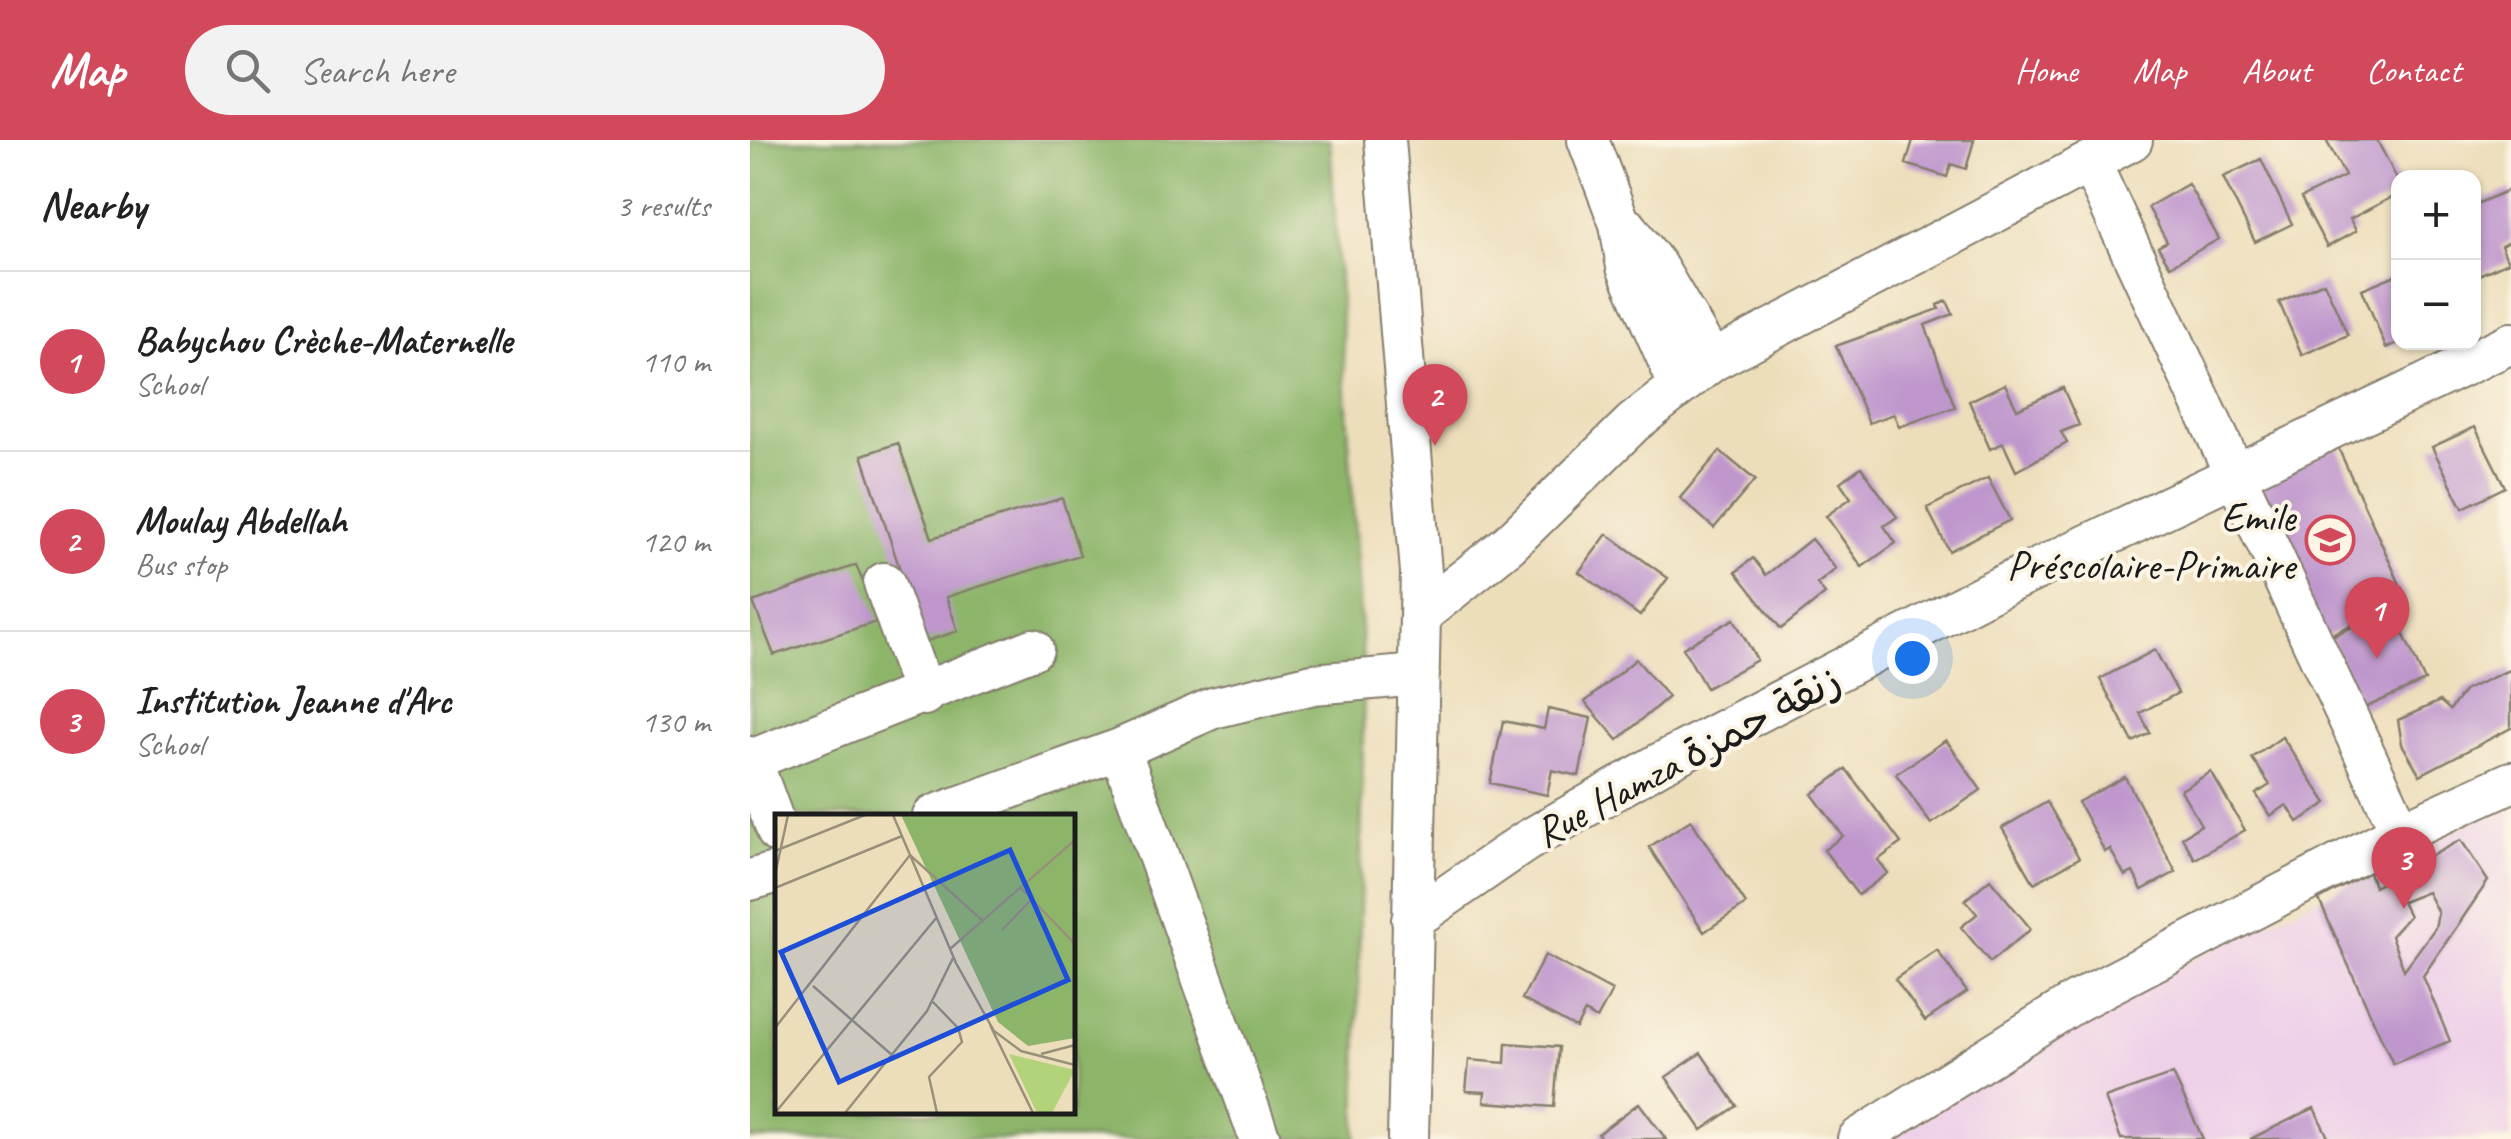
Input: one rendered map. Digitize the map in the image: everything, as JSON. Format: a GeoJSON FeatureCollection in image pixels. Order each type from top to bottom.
{"type":"FeatureCollection","features":[{"type":"Feature","properties":{"kind":"street"},"geometry":{"type":"LineString","coordinates":[[1385,140],[1417,507],[1420,615],[1408,1139]]}},
{"type":"Feature","properties":{"kind":"street"},"geometry":{"type":"LineString","coordinates":[[1588,140],[1620,224],[1627,267],[1679,385]]}},
{"type":"Feature","properties":{"kind":"street"},"geometry":{"type":"LineString","coordinates":[[1420,615],[1510,544],[1679,385],[1712,361],[2132,140]]}},
{"type":"Feature","properties":{"kind":"street"},"geometry":{"type":"LineString","coordinates":[[2090,162],[2401,832]]}},
{"type":"Feature","properties":{"kind":"street"},"geometry":{"type":"LineString","coordinates":[[1620,224],[1645,250],[1712,361]]}},
{"type":"Feature","properties":{"kind":"street","name":"Rue Hamza زنقة حمزة"},"geometry":{"type":"LineString","coordinates":[[1412,920],[1524,842],[1659,764],[1987,593],[2234,472],[2511,344]]}},
{"type":"Feature","properties":{"kind":"street"},"geometry":{"type":"LineString","coordinates":[[884,583],[924,695]]}},
{"type":"Feature","properties":{"kind":"street"},"geometry":{"type":"LineString","coordinates":[[775,824],[750,759],[924,695],[1033,649]]}},
{"type":"Feature","properties":{"kind":"street"},"geometry":{"type":"LineString","coordinates":[[939,814],[1120,750],[1182,720],[1263,693],[1419,675]]}},
{"type":"Feature","properties":{"kind":"street"},"geometry":{"type":"LineString","coordinates":[[1120,750],[1260,1139]]}},
{"type":"Feature","properties":{"kind":"street"},"geometry":{"type":"LineString","coordinates":[[1858,1139],[2076,1000],[2401,832],[2511,782]]}},
{"type":"Feature","properties":{"kind":"street"},"geometry":{"type":"LineString","coordinates":[[750,880],[775,873]]}},
{"type":"Feature","properties":{"kind":"shaded area"},"geometry":{"type":"Polygon","coordinates":[[[2511,803],[2511,1139],[1892,1139],[2082,1014],[2511,803]]]}},
{"type":"Feature","properties":{"kind":"green space"},"geometry":{"type":"Polygon","coordinates":[[[750,140],[1330,140],[1364,679],[1356,1139],[750,1139],[750,140]]]}},
{"type":"Feature","properties":{"kind":"building"},"geometry":{"type":"Polygon","coordinates":[[[1913,140],[1974,140],[1966,169],[1951,164],[1947,177],[1906,164],[1913,140]]]}},
{"type":"Feature","properties":{"kind":"building"},"geometry":{"type":"Polygon","coordinates":[[[2326,140],[2377,140],[2392,170],[2391,198],[2350,219],[2356,231],[2327,247],[2301,198],[2345,176],[2326,140]]]}},
{"type":"Feature","properties":{"kind":"building"},"geometry":{"type":"Polygon","coordinates":[[[2261,159],[2292,224],[2255,242],[2223,177],[2261,159]]]}},
{"type":"Feature","properties":{"kind":"building"},"geometry":{"type":"Polygon","coordinates":[[[2188,184],[2219,239],[2170,266],[2158,247],[2167,242],[2148,207],[2188,184]]]}},
{"type":"Feature","properties":{"kind":"building"},"geometry":{"type":"Polygon","coordinates":[[[2511,189],[2511,241],[2501,246],[2508,262],[2481,274],[2481,260],[2481,202],[2511,189]]]}},
{"type":"Feature","properties":{"kind":"building"},"geometry":{"type":"Polygon","coordinates":[[[2391,277],[2391,346],[2386,348],[2362,289],[2391,277]]]}},
{"type":"Feature","properties":{"kind":"building"},"geometry":{"type":"Polygon","coordinates":[[[2324,282],[2348,335],[2302,355],[2279,302],[2324,282]]]}},
{"type":"Feature","properties":{"kind":"building"},"geometry":{"type":"Polygon","coordinates":[[[1947,301],[1953,314],[1925,325],[1955,407],[1899,427],[1894,414],[1869,423],[1836,346],[1939,309],[1938,305],[1947,301]]]}},
{"type":"Feature","properties":{"kind":"building"},"geometry":{"type":"Polygon","coordinates":[[[2005,384],[2017,409],[2063,388],[2079,425],[2061,432],[2067,443],[2016,471],[2003,443],[1990,449],[1969,401],[2005,384]]]}},
{"type":"Feature","properties":{"kind":"building"},"geometry":{"type":"Polygon","coordinates":[[[2475,427],[2505,487],[2463,508],[2432,447],[2475,427]]]}},
{"type":"Feature","properties":{"kind":"building"},"geometry":{"type":"Polygon","coordinates":[[[898,443],[932,538],[1062,498],[1080,555],[946,597],[958,631],[924,642],[862,455],[898,443]]]}},
{"type":"Feature","properties":{"kind":"building","name":"Emile Préscolaire-Primaire"},"geometry":{"type":"Polygon","coordinates":[[[2336,443],[2407,600],[2325,637],[2253,479],[2336,443]]]}},
{"type":"Feature","properties":{"kind":"building"},"geometry":{"type":"Polygon","coordinates":[[[1720,451],[1755,480],[1714,528],[1680,498],[1720,451]]]}},
{"type":"Feature","properties":{"kind":"building"},"geometry":{"type":"Polygon","coordinates":[[[1861,467],[1897,517],[1884,526],[1896,543],[1862,567],[1826,516],[1851,498],[1840,482],[1861,467]]]}},
{"type":"Feature","properties":{"kind":"building"},"geometry":{"type":"Polygon","coordinates":[[[1988,478],[2010,520],[1949,551],[1927,508],[1988,478]]]}},
{"type":"Feature","properties":{"kind":"building"},"geometry":{"type":"Polygon","coordinates":[[[1607,534],[1668,578],[1640,616],[1579,572],[1607,534]]]}},
{"type":"Feature","properties":{"kind":"building"},"geometry":{"type":"Polygon","coordinates":[[[1811,539],[1836,569],[1817,584],[1825,594],[1781,629],[1736,572],[1753,558],[1766,575],[1811,539]]]}},
{"type":"Feature","properties":{"kind":"building"},"geometry":{"type":"Polygon","coordinates":[[[856,565],[879,621],[774,655],[753,602],[856,565]]]}},
{"type":"Feature","properties":{"kind":"building"},"geometry":{"type":"Polygon","coordinates":[[[2392,609],[2425,681],[2362,709],[2330,637],[2392,609]]]}},
{"type":"Feature","properties":{"kind":"building"},"geometry":{"type":"Polygon","coordinates":[[[1734,619],[1757,660],[1706,688],[1683,648],[1734,619]]]}},
{"type":"Feature","properties":{"kind":"building"},"geometry":{"type":"Polygon","coordinates":[[[2155,650],[2178,693],[2140,713],[2150,733],[2133,742],[2100,679],[2155,650]]]}},
{"type":"Feature","properties":{"kind":"building"},"geometry":{"type":"Polygon","coordinates":[[[1636,659],[1668,697],[1618,740],[1585,702],[1636,659]]]}},
{"type":"Feature","properties":{"kind":"building"},"geometry":{"type":"Polygon","coordinates":[[[2511,669],[2511,728],[2420,775],[2402,744],[2398,720],[2440,701],[2450,710],[2465,690],[2511,669]]]}},
{"type":"Feature","properties":{"kind":"building"},"geometry":{"type":"Polygon","coordinates":[[[1548,709],[1591,718],[1579,776],[1552,770],[1547,795],[1490,783],[1503,721],[1544,729],[1548,709]]]}},
{"type":"Feature","properties":{"kind":"building"},"geometry":{"type":"Polygon","coordinates":[[[2282,737],[2327,803],[2298,822],[2287,805],[2270,816],[2256,794],[2270,785],[2252,758],[2282,737]]]}},
{"type":"Feature","properties":{"kind":"building"},"geometry":{"type":"Polygon","coordinates":[[[1946,740],[1981,790],[1931,824],[1896,774],[1946,740]]]}},
{"type":"Feature","properties":{"kind":"building"},"geometry":{"type":"Polygon","coordinates":[[[1846,769],[1901,843],[1878,860],[1888,873],[1858,895],[1824,850],[1843,836],[1812,794],[1846,769]]]}},
{"type":"Feature","properties":{"kind":"building"},"geometry":{"type":"Polygon","coordinates":[[[2211,772],[2245,830],[2195,859],[2182,837],[2201,825],[2181,790],[2211,772]]]}},
{"type":"Feature","properties":{"kind":"building"},"geometry":{"type":"Polygon","coordinates":[[[2125,777],[2176,872],[2142,890],[2133,872],[2125,876],[2110,849],[2105,852],[2078,802],[2125,777]]]}},
{"type":"Feature","properties":{"kind":"building"},"geometry":{"type":"Polygon","coordinates":[[[2047,802],[2079,858],[2034,883],[2002,828],[2047,802]]]}},
{"type":"Feature","properties":{"kind":"building"},"geometry":{"type":"Polygon","coordinates":[[[1691,820],[1746,904],[1704,932],[1649,847],[1691,820]]]}},
{"type":"Feature","properties":{"kind":"building"},"geometry":{"type":"Polygon","coordinates":[[[2461,840],[2488,881],[2423,976],[2450,1041],[2393,1064],[2319,900],[2369,872],[2374,887],[2461,840]],[[2427,892],[2402,902],[2409,916],[2391,936],[2404,970],[2435,928],[2438,913],[2427,892]]]}},
{"type":"Feature","properties":{"kind":"building"},"geometry":{"type":"Polygon","coordinates":[[[1990,879],[2031,929],[1990,962],[1961,927],[1977,914],[1965,900],[1990,879]]]}},
{"type":"Feature","properties":{"kind":"building"},"geometry":{"type":"Polygon","coordinates":[[[1937,950],[1967,992],[1925,1021],[1895,979],[1937,950]]]}},
{"type":"Feature","properties":{"kind":"building"},"geometry":{"type":"Polygon","coordinates":[[[1545,955],[1612,991],[1597,1019],[1585,1012],[1576,1028],[1522,999],[1545,955]]]}},
{"type":"Feature","properties":{"kind":"building"},"geometry":{"type":"Polygon","coordinates":[[[1506,1043],[1559,1047],[1554,1107],[1484,1102],[1485,1092],[1466,1091],[1469,1060],[1505,1063],[1506,1043]]]}},
{"type":"Feature","properties":{"kind":"building"},"geometry":{"type":"Polygon","coordinates":[[[1701,1053],[1737,1106],[1702,1130],[1666,1077],[1701,1053]]]}},
{"type":"Feature","properties":{"kind":"building"},"geometry":{"type":"Polygon","coordinates":[[[2173,1074],[2203,1139],[2121,1139],[2105,1098],[2173,1074]]]}},
{"type":"Feature","properties":{"kind":"building"},"geometry":{"type":"Polygon","coordinates":[[[1639,1103],[1666,1139],[1602,1139],[1598,1134],[1639,1103]]]}},
{"type":"Feature","properties":{"kind":"building"},"geometry":{"type":"Polygon","coordinates":[[[2314,1108],[2329,1139],[2250,1139],[2314,1108]]]}},
{"type":"Feature","properties":{"kind":"place","name":"Moulay Abdellah"},"geometry":{"type":"Point","coordinates":[1435,446]}},
{"type":"Feature","properties":{"kind":"place","name":"Emile Préscolaire-Primaire"},"geometry":{"type":"Point","coordinates":[2330,540]}},
{"type":"Feature","properties":{"kind":"place","name":"Babychou Crèche-Maternelle"},"geometry":{"type":"Point","coordinates":[2377,659]}},
{"type":"Feature","properties":{"kind":"place","name":"Institution Jeanne d'Arc"},"geometry":{"type":"Point","coordinates":[2404,909]}}]}
